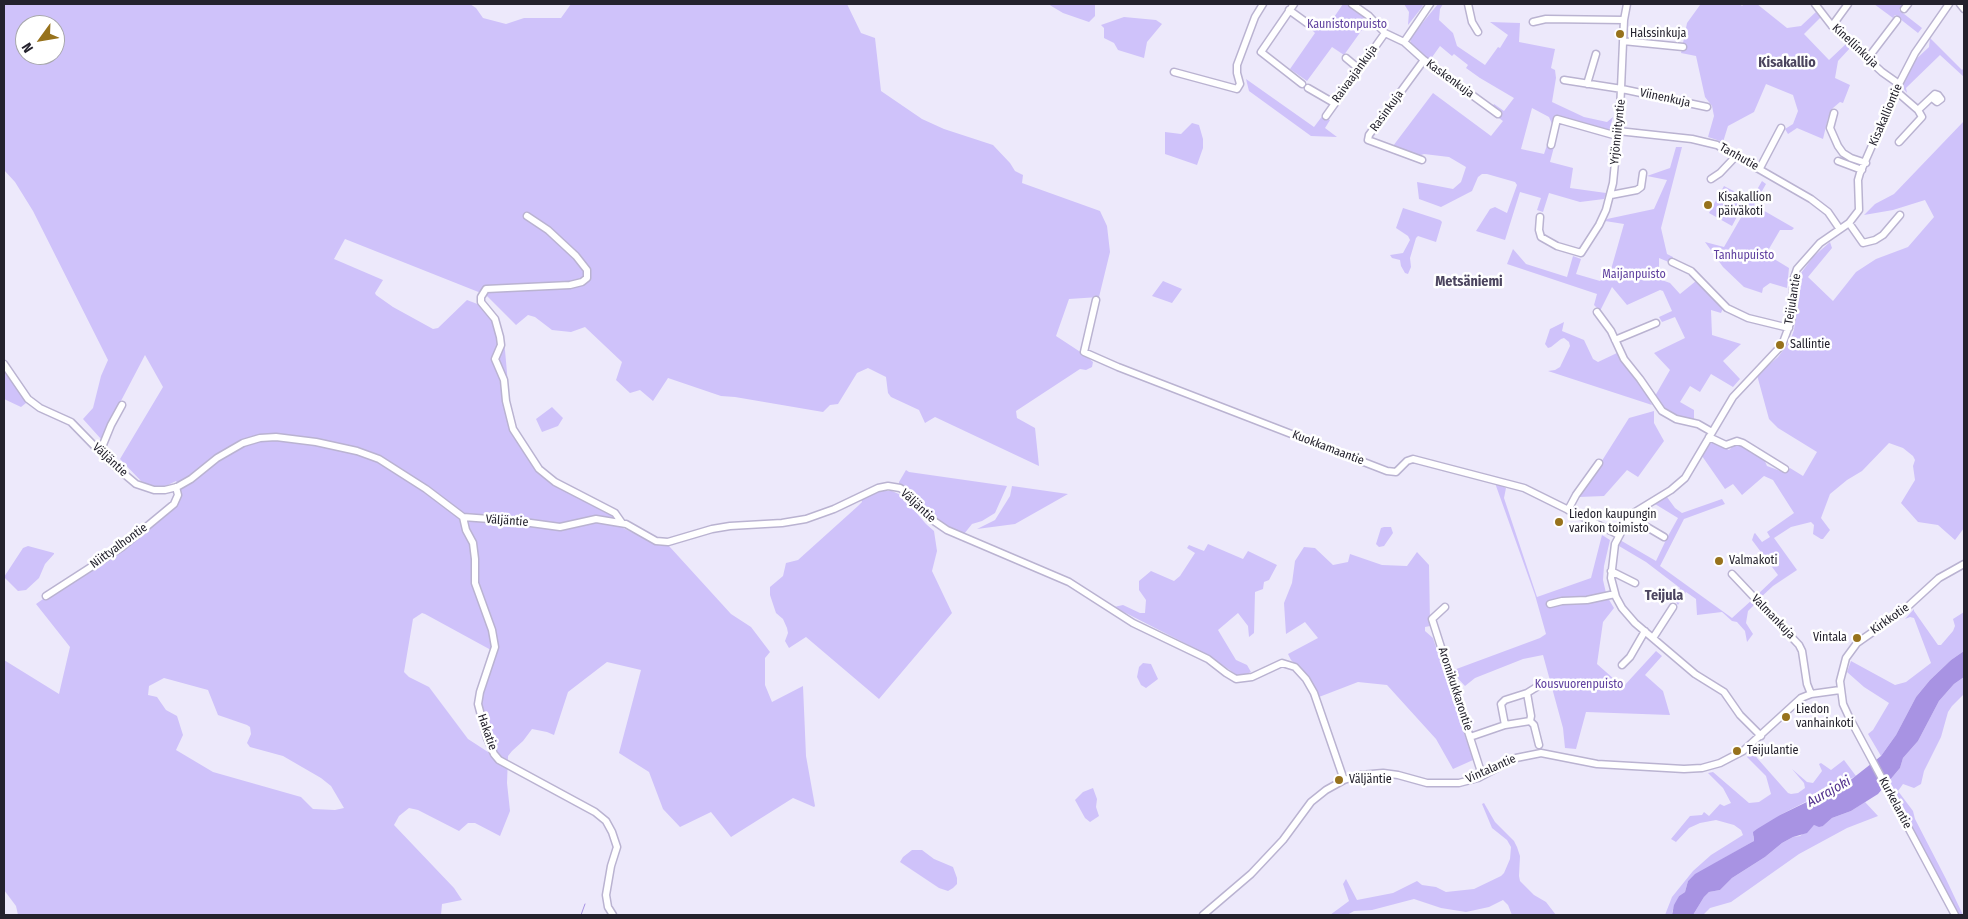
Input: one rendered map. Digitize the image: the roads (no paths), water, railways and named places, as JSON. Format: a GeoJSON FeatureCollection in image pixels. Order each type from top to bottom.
{"type":"FeatureCollection","features":[{"type":"Feature","properties":{"kind":"street"},"geometry":{"type":"LineString","coordinates":[[1174,72],[1237,89],[1240,84],[1236,73],[1237,65],[1255,18],[1263,4]]}},
{"type":"Feature","properties":{"kind":"street"},"geometry":{"type":"LineString","coordinates":[[1294,4],[1261,52],[1305,86],[1334,103]]}},
{"type":"Feature","properties":{"kind":"street"},"geometry":{"type":"LineString","coordinates":[[1352,4],[1369,16],[1385,33]]}},
{"type":"Feature","properties":{"kind":"street"},"geometry":{"type":"LineString","coordinates":[[1404,42],[1430,4]]}},
{"type":"Feature","properties":{"kind":"street"},"geometry":{"type":"LineString","coordinates":[[1468,4],[1472,22],[1478,32]]}},
{"type":"Feature","properties":{"kind":"street","name":"Yrjönniityntie"},"geometry":{"type":"LineString","coordinates":[[1540,217],[1539,230],[1541,237],[1557,246],[1581,253],[1606,210],[1610,195],[1618,133],[1622,89],[1624,20],[1627,4]]}},
{"type":"Feature","properties":{"kind":"street","name":"Kinellinkuja"},"geometry":{"type":"LineString","coordinates":[[1815,4],[1832,26],[1868,58],[1918,110]]}},
{"type":"Feature","properties":{"kind":"street"},"geometry":{"type":"LineString","coordinates":[[1832,26],[1848,4]]}},
{"type":"Feature","properties":{"kind":"street","name":"Kisakalliontie"},"geometry":{"type":"LineString","coordinates":[[1849,222],[1859,210],[1858,180],[1898,88],[1915,53],[1949,4]]}},
{"type":"Feature","properties":{"kind":"street"},"geometry":{"type":"LineString","coordinates":[[1960,4],[1964,9]]}},
{"type":"Feature","properties":{"kind":"street"},"geometry":{"type":"LineString","coordinates":[[1289,10],[1307,23]]}},
{"type":"Feature","properties":{"kind":"street"},"geometry":{"type":"LineString","coordinates":[[1533,22],[1546,19],[1624,20]]}},
{"type":"Feature","properties":{"kind":"street"},"geometry":{"type":"LineString","coordinates":[[1868,58],[1897,20]]}},
{"type":"Feature","properties":{"kind":"street","name":"Kaskenkuja"},"geometry":{"type":"LineString","coordinates":[[1385,33],[1404,42],[1424,60],[1498,114]]}},
{"type":"Feature","properties":{"kind":"street","name":"Raivaajankuja"},"geometry":{"type":"LineString","coordinates":[[1326,116],[1358,68],[1385,33]]}},
{"type":"Feature","properties":{"kind":"street"},"geometry":{"type":"LineString","coordinates":[[1623,41],[1683,47]]}},
{"type":"Feature","properties":{"kind":"street"},"geometry":{"type":"LineString","coordinates":[[1587,84],[1596,54]]}},
{"type":"Feature","properties":{"kind":"street"},"geometry":{"type":"LineString","coordinates":[[1346,58],[1358,68]]}},
{"type":"Feature","properties":{"kind":"street","name":"Rasinkuja"},"geometry":{"type":"LineString","coordinates":[[1422,160],[1368,140],[1369,135],[1424,60]]}},
{"type":"Feature","properties":{"kind":"street","name":"Viinenkuja"},"geometry":{"type":"LineString","coordinates":[[1564,80],[1622,89],[1707,107]]}},
{"type":"Feature","properties":{"kind":"street"},"geometry":{"type":"LineString","coordinates":[[1899,142],[1921,120],[1921,114],[1918,110],[1932,98]]}},
{"type":"Feature","properties":{"kind":"street"},"geometry":{"type":"LineString","coordinates":[[1834,113],[1830,128],[1838,146],[1843,153],[1851,158],[1866,163]]}},
{"type":"Feature","properties":{"kind":"street","name":"Tanhutie"},"geometry":{"type":"LineString","coordinates":[[1551,145],[1557,119],[1618,133],[1703,141],[1717,145],[1812,199],[1828,212],[1839,228]]}},
{"type":"Feature","properties":{"kind":"street"},"geometry":{"type":"LineString","coordinates":[[1760,168],[1781,128]]}},
{"type":"Feature","properties":{"kind":"street"},"geometry":{"type":"LineString","coordinates":[[1711,179],[1720,173],[1737,155]]}},
{"type":"Feature","properties":{"kind":"street"},"geometry":{"type":"LineString","coordinates":[[1838,161],[1862,170]]}},
{"type":"Feature","properties":{"kind":"street"},"geometry":{"type":"LineString","coordinates":[[1610,195],[1638,190],[1641,187],[1644,173]]}},
{"type":"Feature","properties":{"kind":"street"},"geometry":{"type":"LineString","coordinates":[[1839,228],[1849,222],[1863,243],[1884,235],[1900,215]]}},
{"type":"Feature","properties":{"kind":"street"},"geometry":{"type":"LineString","coordinates":[[528,216],[548,230],[580,260],[587,270],[587,278],[582,282],[570,285],[486,289],[481,297],[481,302],[495,319],[500,338],[501,345],[495,359],[504,380],[506,401],[513,429],[539,470],[555,482],[615,513],[622,523]]}},
{"type":"Feature","properties":{"kind":"street","name":"Teijulantie"},"geometry":{"type":"LineString","coordinates":[[1761,736],[1740,715],[1724,692],[1695,674],[1645,631],[1622,608],[1612,595],[1611,571],[1619,535],[1630,518],[1641,508],[1681,482],[1739,388],[1779,348],[1789,328],[1794,278],[1798,269],[1820,243],[1839,228]]}},
{"type":"Feature","properties":{"kind":"street"},"geometry":{"type":"LineString","coordinates":[[1672,262],[1680,264],[1691,271],[1726,308],[1748,318],[1789,328]]}},
{"type":"Feature","properties":{"kind":"street","name":"Kuokkamaantie"},"geometry":{"type":"LineString","coordinates":[[1096,300],[1084,352],[1387,471],[1396,472],[1406,460],[1413,459],[1524,488],[1619,535]]}},
{"type":"Feature","properties":{"kind":"street"},"geometry":{"type":"LineString","coordinates":[[1597,312],[1611,331],[1624,359],[1640,378],[1662,411],[1676,419],[1698,424],[1726,445],[1737,442],[1743,443],[1785,469]]}},
{"type":"Feature","properties":{"kind":"street"},"geometry":{"type":"LineString","coordinates":[[1615,340],[1656,322]]}},
{"type":"Feature","properties":{"kind":"street","name":"Väljäntie"},"geometry":{"type":"LineString","coordinates":[[4,364],[28,399],[40,408],[71,422],[100,452],[136,484],[145,488],[164,490],[176,487],[191,479],[242,443],[260,438],[276,437],[316,442],[357,451],[379,459],[404,474],[463,517],[516,520],[560,527],[596,519],[622,523],[656,541],[668,542],[712,529],[730,526],[782,523],[806,519],[834,509],[878,488],[888,486],[900,488],[908,494],[928,517],[947,530],[1069,582],[1134,623],[1208,659],[1226,674],[1236,679],[1252,677],[1282,663],[1295,667],[1306,679],[1314,693],[1344,780]]}},
{"type":"Feature","properties":{"kind":"street"},"geometry":{"type":"LineString","coordinates":[[100,452],[122,405]]}},
{"type":"Feature","properties":{"kind":"street"},"geometry":{"type":"LineString","coordinates":[[1568,510],[1576,495],[1599,463]]}},
{"type":"Feature","properties":{"kind":"street","name":"Niittyalhontie"},"geometry":{"type":"LineString","coordinates":[[46,596],[122,547],[177,500],[176,487]]}},
{"type":"Feature","properties":{"kind":"street","name":"Hakatie"},"geometry":{"type":"LineString","coordinates":[[463,517],[466,530],[473,543],[475,583],[492,630],[495,647],[480,692],[478,704],[487,738],[494,754],[499,760],[595,812],[606,822],[617,847],[610,866],[606,895],[608,907],[613,915]]}},
{"type":"Feature","properties":{"kind":"street"},"geometry":{"type":"LineString","coordinates":[[1630,518],[1664,537]]}},
{"type":"Feature","properties":{"kind":"street","name":"Kirkkotie"},"geometry":{"type":"LineString","coordinates":[[1840,690],[1844,664],[1849,652],[1857,643],[1904,610],[1939,578],[1964,564]]}},
{"type":"Feature","properties":{"kind":"street"},"geometry":{"type":"LineString","coordinates":[[1611,571],[1635,583]]}},
{"type":"Feature","properties":{"kind":"street","name":"Valmankuja"},"geometry":{"type":"LineString","coordinates":[[1732,574],[1799,644],[1802,651],[1807,684],[1811,694]]}},
{"type":"Feature","properties":{"kind":"street"},"geometry":{"type":"LineString","coordinates":[[1550,604],[1612,595]]}},
{"type":"Feature","properties":{"kind":"street","name":"Aromikukkarontie"},"geometry":{"type":"LineString","coordinates":[[1445,607],[1432,619],[1482,775]]}},
{"type":"Feature","properties":{"kind":"street"},"geometry":{"type":"LineString","coordinates":[[1653,638],[1673,607]]}},
{"type":"Feature","properties":{"kind":"street"},"geometry":{"type":"LineString","coordinates":[[1622,665],[1630,657],[1645,631]]}},
{"type":"Feature","properties":{"kind":"street"},"geometry":{"type":"LineString","coordinates":[[1505,724],[1501,704],[1505,700],[1527,693],[1540,685]]}},
{"type":"Feature","properties":{"kind":"street","name":"Vintalantie"},"geometry":{"type":"LineString","coordinates":[[1203,915],[1258,867],[1283,840],[1311,802],[1326,790],[1344,780],[1360,775],[1383,773],[1427,783],[1448,784],[1470,780],[1516,758],[1541,753],[1597,764],[1702,768],[1730,759],[1742,751],[1761,736],[1801,698],[1811,694],[1840,690]]}},
{"type":"Feature","properties":{"kind":"street","name":"Kurkelantie"},"geometry":{"type":"LineString","coordinates":[[1840,690],[1843,704],[1849,717],[1955,915]]}},
{"type":"Feature","properties":{"kind":"street"},"geometry":{"type":"LineString","coordinates":[[1527,693],[1532,716],[1530,720]]}},
{"type":"Feature","properties":{"kind":"street"},"geometry":{"type":"LineString","coordinates":[[1470,737],[1505,724],[1530,720]]}},
{"type":"Feature","properties":{"kind":"street"},"geometry":{"type":"LineString","coordinates":[[1530,720],[1534,725],[1539,745]]}},
{"type":"Feature","properties":{"kind":"water","name":"Aurajoki"},"geometry":{"type":"Polygon","coordinates":[[[1964,651],[1964,677],[1954,684],[1939,701],[1918,741],[1903,758],[1900,768],[1878,794],[1851,811],[1832,818],[1823,826],[1814,825],[1807,833],[1782,843],[1765,857],[1732,878],[1720,890],[1709,892],[1693,915],[1672,915],[1674,905],[1679,896],[1685,892],[1688,881],[1695,874],[1754,841],[1753,832],[1757,829],[1780,815],[1848,782],[1881,756],[1896,735],[1916,697],[1930,680],[1951,660],[1964,651]]]}},
{"type":"Feature","properties":{"kind":"waterway"},"geometry":{"type":"LineString","coordinates":[[581,915],[585,904]]}},
{"type":"Feature","properties":{"kind":"place","name":"Halssinkuja"},"geometry":{"type":"Point","coordinates":[1620,34]}},
{"type":"Feature","properties":{"kind":"place","name":"Kisakallion päiväkoti"},"geometry":{"type":"Point","coordinates":[1708,205]}},
{"type":"Feature","properties":{"kind":"place","name":"Sallintie"},"geometry":{"type":"Point","coordinates":[1780,345]}},
{"type":"Feature","properties":{"kind":"place","name":"Liedon kaupungin varikon toimisto"},"geometry":{"type":"Point","coordinates":[1559,522]}},
{"type":"Feature","properties":{"kind":"place","name":"Valmakoti"},"geometry":{"type":"Point","coordinates":[1719,561]}},
{"type":"Feature","properties":{"kind":"place","name":"Vintala"},"geometry":{"type":"Point","coordinates":[1857,638]}},
{"type":"Feature","properties":{"kind":"place","name":"Liedon vanhainkoti"},"geometry":{"type":"Point","coordinates":[1786,717]}},
{"type":"Feature","properties":{"kind":"place","name":"Teijulantie"},"geometry":{"type":"Point","coordinates":[1737,751]}},
{"type":"Feature","properties":{"kind":"place","name":"Väljäntie"},"geometry":{"type":"Point","coordinates":[1339,780]}},
{"type":"Feature","properties":{"kind":"district","name":"Kisakallio"},"geometry":{"type":"Point","coordinates":[1787,63]}},
{"type":"Feature","properties":{"kind":"district","name":"Metsäniemi"},"geometry":{"type":"Point","coordinates":[1469,282]}},
{"type":"Feature","properties":{"kind":"district","name":"Teijula"},"geometry":{"type":"Point","coordinates":[1664,596]}},
{"type":"Feature","properties":{"kind":"park label","name":"Kaunistonpuisto"},"geometry":{"type":"Point","coordinates":[1347,25]}},
{"type":"Feature","properties":{"kind":"park label","name":"Tanhupuisto"},"geometry":{"type":"Point","coordinates":[1744,256]}},
{"type":"Feature","properties":{"kind":"park label","name":"Maijanpuisto"},"geometry":{"type":"Point","coordinates":[1634,275]}},
{"type":"Feature","properties":{"kind":"park label","name":"Kousvuorenpuisto"},"geometry":{"type":"Point","coordinates":[1579,685]}}]}
